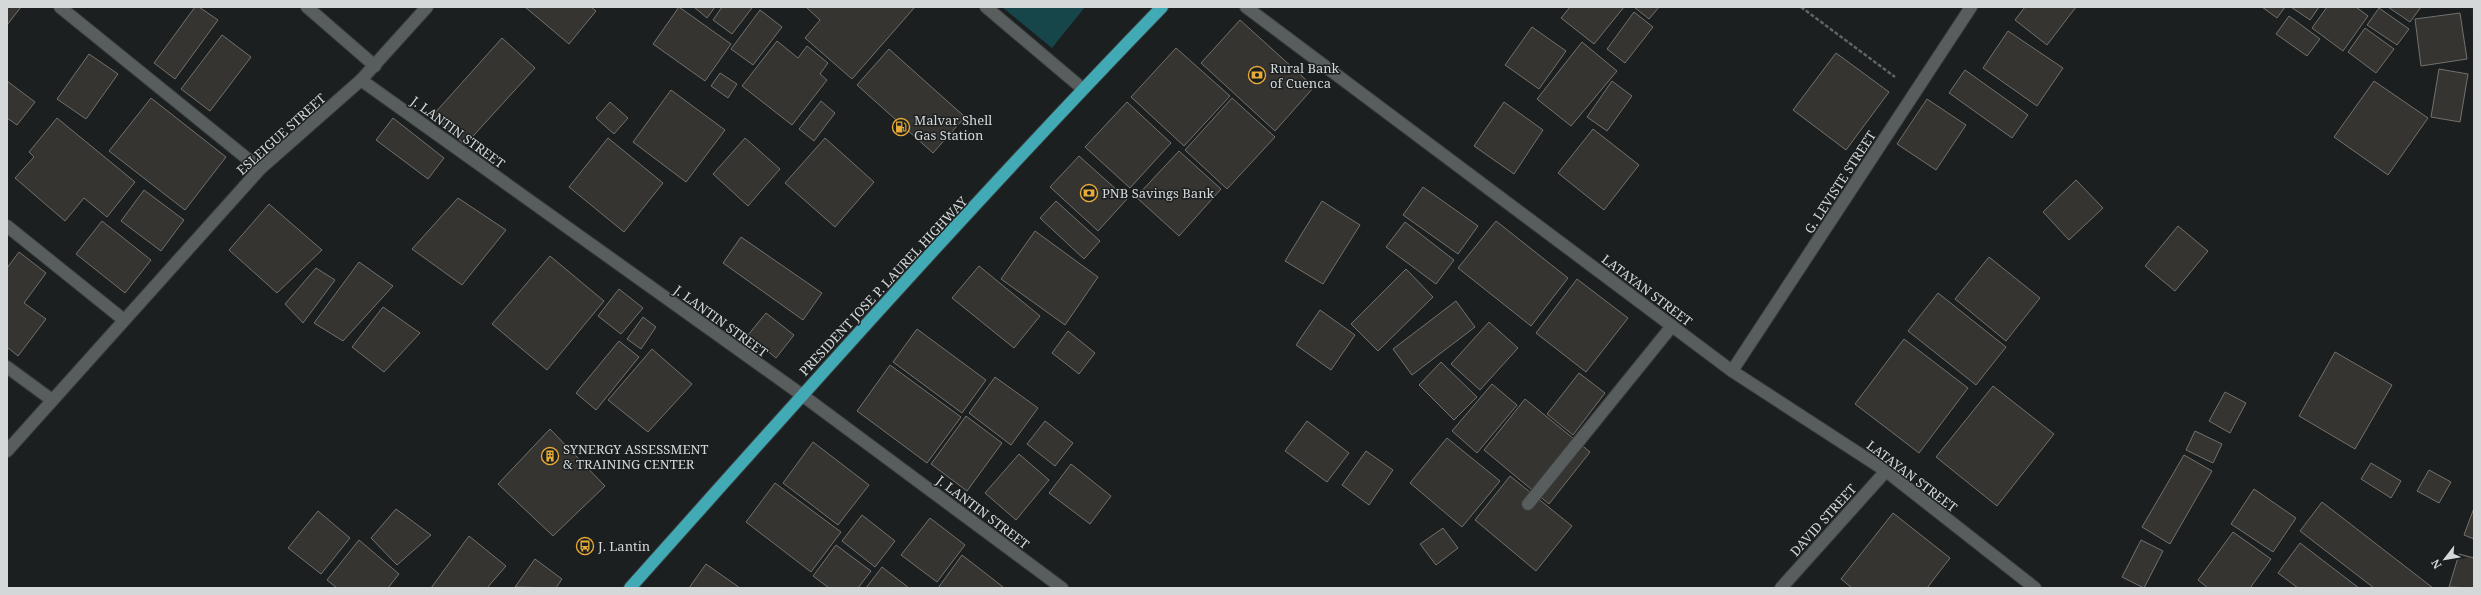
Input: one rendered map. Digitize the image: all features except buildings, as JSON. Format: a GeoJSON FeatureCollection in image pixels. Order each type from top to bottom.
{"type":"FeatureCollection","features":[{"type":"Feature","properties":{"kind":"highway","name":"PRESIDENT JOSE P. LAUREL HIGHWAY"},"geometry":{"type":"LineString","coordinates":[[630,588],[802,396],[1082,89],[1162,7]]}},
{"type":"Feature","properties":{"kind":"street"},"geometry":{"type":"LineString","coordinates":[[60,7],[260,169]]}},
{"type":"Feature","properties":{"kind":"street"},"geometry":{"type":"LineString","coordinates":[[307,7],[375,66]]}},
{"type":"Feature","properties":{"kind":"street","name":"ESLEIGUE STREET"},"geometry":{"type":"LineString","coordinates":[[7,451],[260,169],[361,80],[427,7]]}},
{"type":"Feature","properties":{"kind":"street"},"geometry":{"type":"LineString","coordinates":[[986,7],[1082,89]]}},
{"type":"Feature","properties":{"kind":"street","name":"LATAYAN STREET"},"geometry":{"type":"LineString","coordinates":[[1246,7],[1732,372],[1886,471],[2035,588]]}},
{"type":"Feature","properties":{"kind":"street","name":"G. LEVISTE STREET"},"geometry":{"type":"LineString","coordinates":[[1732,372],[1971,7]]}},
{"type":"Feature","properties":{"kind":"street","name":"J. LANTIN STREET"},"geometry":{"type":"LineString","coordinates":[[361,80],[802,396],[1062,588]]}},
{"type":"Feature","properties":{"kind":"street"},"geometry":{"type":"LineString","coordinates":[[7,226],[124,320]]}},
{"type":"Feature","properties":{"kind":"street"},"geometry":{"type":"LineString","coordinates":[[1528,504],[1672,326]]}},
{"type":"Feature","properties":{"kind":"street"},"geometry":{"type":"LineString","coordinates":[[7,367],[52,400]]}},
{"type":"Feature","properties":{"kind":"street","name":"DAVID STREET"},"geometry":{"type":"LineString","coordinates":[[1781,588],[1886,471]]}},
{"type":"Feature","properties":{"kind":"path"},"geometry":{"type":"LineString","coordinates":[[1801,7],[1916,91]]}},
{"type":"Feature","properties":{"kind":"shaded area"},"geometry":{"type":"Polygon","coordinates":[[[1002,7],[1085,7],[1052,48],[1002,7]]]}},
{"type":"Feature","properties":{"kind":"shaded area"},"geometry":{"type":"Polygon","coordinates":[[[2471,7],[2474,7],[2474,58],[2471,7]]]}},
{"type":"Feature","properties":{"kind":"place","name":"Rural Bank of Cuenca"},"geometry":{"type":"Point","coordinates":[1257,75]}},
{"type":"Feature","properties":{"kind":"place","name":"Malvar Shell Gas Station"},"geometry":{"type":"Point","coordinates":[901,127]}},
{"type":"Feature","properties":{"kind":"place","name":"PNB Savings Bank"},"geometry":{"type":"Point","coordinates":[1089,193]}},
{"type":"Feature","properties":{"kind":"place","name":"SYNERGY ASSESSMENT & TRAINING CENTER"},"geometry":{"type":"Point","coordinates":[550,456]}},
{"type":"Feature","properties":{"kind":"place","name":"J. Lantin"},"geometry":{"type":"Point","coordinates":[585,546]}}]}
